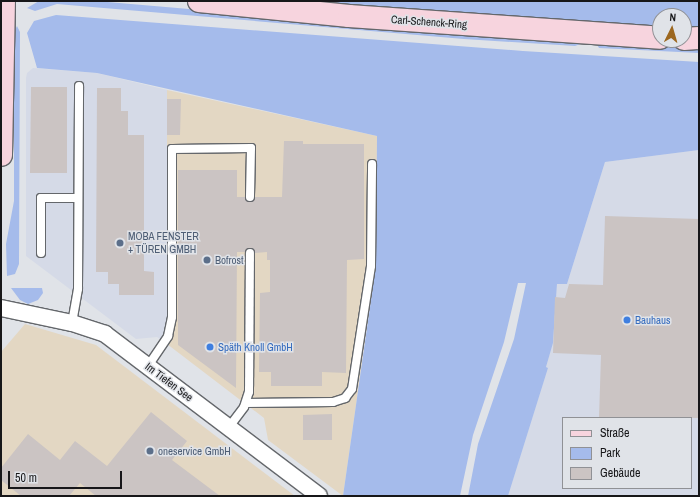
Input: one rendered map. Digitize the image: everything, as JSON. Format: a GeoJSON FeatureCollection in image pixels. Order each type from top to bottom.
{"type":"FeatureCollection","features":[{"type":"Feature","properties":{"kind":"main road"},"geometry":{"type":"LineString","coordinates":[[1,155],[4,1]]}},
{"type":"Feature","properties":{"kind":"main road","name":"Carl-Schenck-Ring"},"geometry":{"type":"LineString","coordinates":[[198,1],[342,15],[652,37]]}},
{"type":"Feature","properties":{"kind":"street","name":"Im Tiefen See"},"geometry":{"type":"LineString","coordinates":[[1,308],[72,323],[105,334],[319,496]]}},
{"type":"Feature","properties":{"kind":"lane"},"geometry":{"type":"LineString","coordinates":[[72,323],[78,289],[79,86]]}},
{"type":"Feature","properties":{"kind":"lane"},"geometry":{"type":"LineString","coordinates":[[148,366],[168,336],[172,317],[172,149],[251,148],[250,197]]}},
{"type":"Feature","properties":{"kind":"lane"},"geometry":{"type":"LineString","coordinates":[[246,403],[333,402],[345,398],[352,389],[371,266],[372,164]]}},
{"type":"Feature","properties":{"kind":"lane"},"geometry":{"type":"LineString","coordinates":[[41,253],[41,198],[78,198]]}},
{"type":"Feature","properties":{"kind":"lane"},"geometry":{"type":"LineString","coordinates":[[229,427],[246,403],[249,385],[250,252]]}},
{"type":"Feature","properties":{"kind":"shaded area"},"geometry":{"type":"Polygon","coordinates":[[[33,68],[97,73],[167,90],[167,344],[157,337],[136,339],[26,256],[26,78],[27,73],[33,68]]]}},
{"type":"Feature","properties":{"kind":"shaded area"},"geometry":{"type":"Polygon","coordinates":[[[167,90],[377,136],[376,265],[343,496],[268,440],[264,418],[167,344],[167,90]]]}},
{"type":"Feature","properties":{"kind":"shaded area","name":"Bauhaus"},"geometry":{"type":"Polygon","coordinates":[[[699,150],[699,496],[508,496],[548,368],[546,367],[553,342],[557,284],[567,284],[605,162],[699,150]]]}},
{"type":"Feature","properties":{"kind":"shaded area"},"geometry":{"type":"Polygon","coordinates":[[[25,324],[96,345],[295,496],[1,496],[1,352],[25,324]]]}},
{"type":"Feature","properties":{"kind":"green space"},"geometry":{"type":"Polygon","coordinates":[[[39,1],[96,1],[583,43],[575,46],[464,39],[57,4],[35,11],[27,8],[39,1]]]}},
{"type":"Feature","properties":{"kind":"green space"},"geometry":{"type":"Polygon","coordinates":[[[287,1],[699,1],[699,29],[692,29],[692,8],[652,8],[652,28],[287,1]]]}},
{"type":"Feature","properties":{"kind":"green space"},"geometry":{"type":"Polygon","coordinates":[[[56,15],[523,51],[699,62],[699,150],[605,162],[567,284],[557,284],[553,343],[546,367],[548,368],[508,496],[468,496],[478,444],[514,339],[526,283],[518,283],[504,342],[473,435],[460,496],[343,496],[376,265],[377,136],[97,73],[37,68],[27,33],[34,21],[56,15]]]}},
{"type":"Feature","properties":{"kind":"green space"},"geometry":{"type":"Polygon","coordinates":[[[17,26],[20,32],[19,264],[15,274],[7,276],[6,244],[14,201],[14,32],[17,26]]]}},
{"type":"Feature","properties":{"kind":"green space"},"geometry":{"type":"Polygon","coordinates":[[[595,41],[652,44],[652,48],[699,47],[699,53],[599,48],[595,41]]]}},
{"type":"Feature","properties":{"kind":"green space"},"geometry":{"type":"Polygon","coordinates":[[[11,288],[42,288],[43,293],[38,300],[28,304],[20,300],[11,288]]]}},
{"type":"Feature","properties":{"kind":"building"},"geometry":{"type":"Polygon","coordinates":[[[31,87],[67,87],[67,173],[30,173],[31,87]]]}},
{"type":"Feature","properties":{"kind":"building"},"geometry":{"type":"Polygon","coordinates":[[[97,88],[121,88],[121,111],[128,111],[128,135],[144,135],[144,271],[154,272],[154,295],[119,295],[119,284],[108,284],[108,272],[96,272],[97,88]]]}},
{"type":"Feature","properties":{"kind":"building"},"geometry":{"type":"Polygon","coordinates":[[[167,99],[181,99],[180,135],[167,135],[167,99]]]}},
{"type":"Feature","properties":{"kind":"building"},"geometry":{"type":"Polygon","coordinates":[[[284,141],[303,141],[303,144],[364,144],[364,259],[347,260],[346,373],[322,372],[322,386],[271,386],[271,372],[259,372],[260,293],[270,292],[270,260],[267,260],[267,252],[255,253],[250,248],[245,252],[237,252],[236,388],[178,345],[178,170],[237,170],[237,197],[245,197],[250,202],[255,197],[282,197],[284,141]]]}},
{"type":"Feature","properties":{"kind":"building"},"geometry":{"type":"Polygon","coordinates":[[[605,216],[699,219],[699,418],[599,417],[601,355],[553,353],[555,297],[565,298],[569,284],[603,285],[605,216]]]}},
{"type":"Feature","properties":{"kind":"building"},"geometry":{"type":"Polygon","coordinates":[[[151,412],[187,441],[172,460],[220,496],[96,496],[80,483],[69,496],[21,496],[1,480],[1,468],[28,434],[60,460],[75,441],[107,466],[151,412]]]}},
{"type":"Feature","properties":{"kind":"building"},"geometry":{"type":"Polygon","coordinates":[[[332,414],[332,440],[303,440],[303,415],[332,414]]]}},
{"type":"Feature","properties":{"kind":"place","name":"MOBA FENSTER + TÜREN GMBH"},"geometry":{"type":"Point","coordinates":[120,243]}},
{"type":"Feature","properties":{"kind":"place","name":"Bofrost"},"geometry":{"type":"Point","coordinates":[207,260]}},
{"type":"Feature","properties":{"kind":"place","name":"Bauhaus"},"geometry":{"type":"Point","coordinates":[627,320]}},
{"type":"Feature","properties":{"kind":"place","name":"Späth Knoll GmbH"},"geometry":{"type":"Point","coordinates":[210,347]}},
{"type":"Feature","properties":{"kind":"place","name":"oneservice GmbH"},"geometry":{"type":"Point","coordinates":[150,451]}}]}
